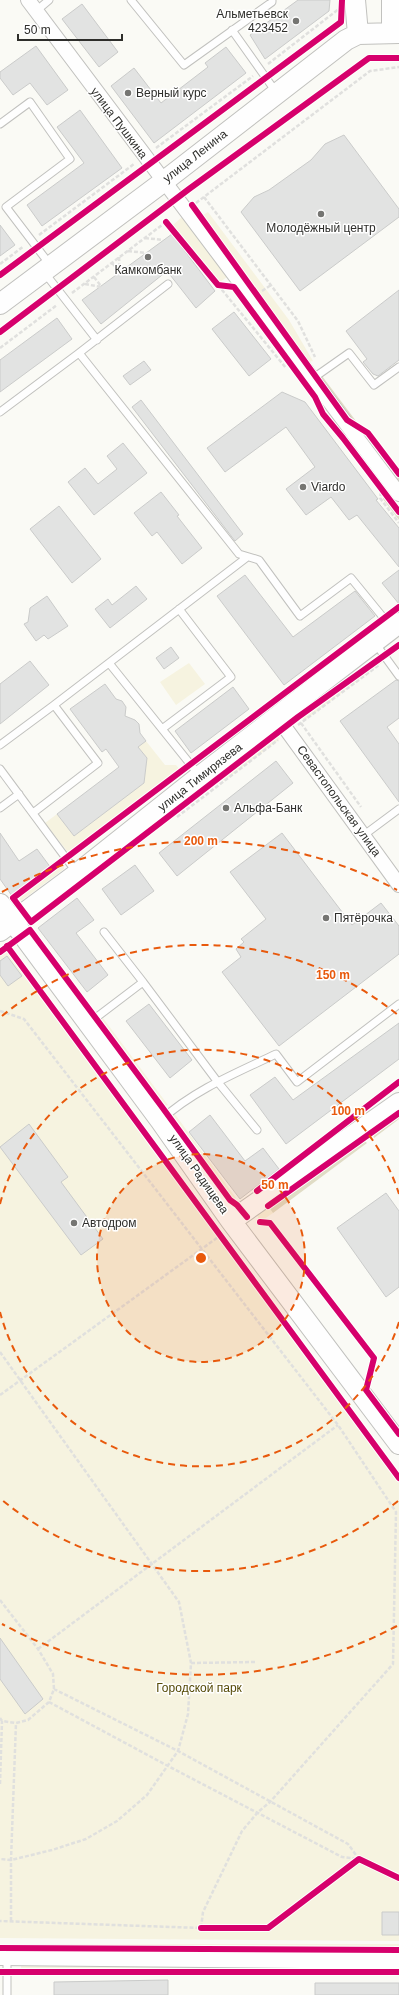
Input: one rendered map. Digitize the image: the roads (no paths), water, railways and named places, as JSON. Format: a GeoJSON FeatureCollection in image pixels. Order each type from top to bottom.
{"type":"FeatureCollection","features":[{"type":"Feature","properties":{"kind":"street"},"geometry":{"type":"LineString","coordinates":[[392,0],[395,33]]}},
{"type":"Feature","properties":{"kind":"street"},"geometry":{"type":"LineString","coordinates":[[346,2],[358,34]]}},
{"type":"Feature","properties":{"kind":"street","name":"улица Пушкина"},"geometry":{"type":"LineString","coordinates":[[32,5],[163,182],[317,375],[399,494]]}},
{"type":"Feature","properties":{"kind":"street","name":"улица Ленина"},"geometry":{"type":"LineString","coordinates":[[0,304],[163,182],[346,40],[358,34],[395,33]]}},
{"type":"Feature","properties":{"kind":"street","name":"улица Тимирязева"},"geometry":{"type":"LineString","coordinates":[[6,926],[78,874],[200,776],[284,726],[382,652],[396,626]]}},
{"type":"Feature","properties":{"kind":"street","name":"Севастопольская улица"},"geometry":{"type":"LineString","coordinates":[[284,726],[370,831],[399,885]]}},
{"type":"Feature","properties":{"kind":"street","name":"улица Радищева"},"geometry":{"type":"LineString","coordinates":[[0,904],[6,926],[89,1024],[160,1120],[222,1230],[399,1444]]}},
{"type":"Feature","properties":{"kind":"street"},"geometry":{"type":"LineString","coordinates":[[222,1230],[399,1103]]}},
{"type":"Feature","properties":{"kind":"street"},"geometry":{"type":"LineString","coordinates":[[4,1955],[399,1958]]}},
{"type":"Feature","properties":{"kind":"lane"},"geometry":{"type":"LineString","coordinates":[[32,5],[49,0]]}},
{"type":"Feature","properties":{"kind":"lane"},"geometry":{"type":"LineString","coordinates":[[131,0],[184,65],[272,2],[272,0]]}},
{"type":"Feature","properties":{"kind":"lane"},"geometry":{"type":"LineString","coordinates":[[232,30],[276,93]]}},
{"type":"Feature","properties":{"kind":"lane"},"geometry":{"type":"LineString","coordinates":[[0,124],[30,102],[70,159],[0,211]]}},
{"type":"Feature","properties":{"kind":"lane"},"geometry":{"type":"LineString","coordinates":[[6,207],[32,240],[65,299],[96,340]]}},
{"type":"Feature","properties":{"kind":"lane"},"geometry":{"type":"LineString","coordinates":[[0,412],[168,284]]}},
{"type":"Feature","properties":{"kind":"lane"},"geometry":{"type":"LineString","coordinates":[[79,353],[239,554],[246,558],[259,560],[300,616],[351,578],[396,626]]}},
{"type":"Feature","properties":{"kind":"lane"},"geometry":{"type":"LineString","coordinates":[[317,375],[349,353],[374,385],[399,367]]}},
{"type":"Feature","properties":{"kind":"lane"},"geometry":{"type":"LineString","coordinates":[[0,745],[246,558]]}},
{"type":"Feature","properties":{"kind":"lane"},"geometry":{"type":"LineString","coordinates":[[162,729],[231,677],[179,609]]}},
{"type":"Feature","properties":{"kind":"lane"},"geometry":{"type":"LineString","coordinates":[[382,652],[399,676]]}},
{"type":"Feature","properties":{"kind":"lane"},"geometry":{"type":"LineString","coordinates":[[108,663],[200,776]]}},
{"type":"Feature","properties":{"kind":"lane"},"geometry":{"type":"LineString","coordinates":[[33,813],[98,764],[54,705]]}},
{"type":"Feature","properties":{"kind":"lane"},"geometry":{"type":"LineString","coordinates":[[0,768],[78,874]]}},
{"type":"Feature","properties":{"kind":"lane"},"geometry":{"type":"LineString","coordinates":[[0,808],[19,794]]}},
{"type":"Feature","properties":{"kind":"lane"},"geometry":{"type":"LineString","coordinates":[[370,831],[399,809]]}},
{"type":"Feature","properties":{"kind":"lane"},"geometry":{"type":"LineString","coordinates":[[104,932],[217,1081],[257,1130]]}},
{"type":"Feature","properties":{"kind":"lane"},"geometry":{"type":"LineString","coordinates":[[89,1024],[143,982]]}},
{"type":"Feature","properties":{"kind":"lane"},"geometry":{"type":"LineString","coordinates":[[160,1120],[172,1110],[217,1081],[276,1054],[297,1082],[399,1004]]}},
{"type":"Feature","properties":{"kind":"lane"},"geometry":{"type":"LineString","coordinates":[[4,1955],[7,1995]]}},
{"type":"Feature","properties":{"kind":"place","name":"Альметьевск 423452"},"geometry":{"type":"Point","coordinates":[296,21]}},
{"type":"Feature","properties":{"kind":"place","name":"Верный курс"},"geometry":{"type":"Point","coordinates":[128,93]}},
{"type":"Feature","properties":{"kind":"place","name":"Молодёжный центр"},"geometry":{"type":"Point","coordinates":[321,214]}},
{"type":"Feature","properties":{"kind":"place","name":"Камкомбанк"},"geometry":{"type":"Point","coordinates":[148,257]}},
{"type":"Feature","properties":{"kind":"place","name":"Viardo"},"geometry":{"type":"Point","coordinates":[303,487]}},
{"type":"Feature","properties":{"kind":"place","name":"Альфа-Банк"},"geometry":{"type":"Point","coordinates":[226,808]}},
{"type":"Feature","properties":{"kind":"place","name":"Пятёрочка"},"geometry":{"type":"Point","coordinates":[326,918]}},
{"type":"Feature","properties":{"kind":"place","name":"Автодром"},"geometry":{"type":"Point","coordinates":[74,1223]}},
{"type":"Feature","properties":{"kind":"park label","name":"Городской парк"},"geometry":{"type":"Point","coordinates":[199,1688]}}]}
